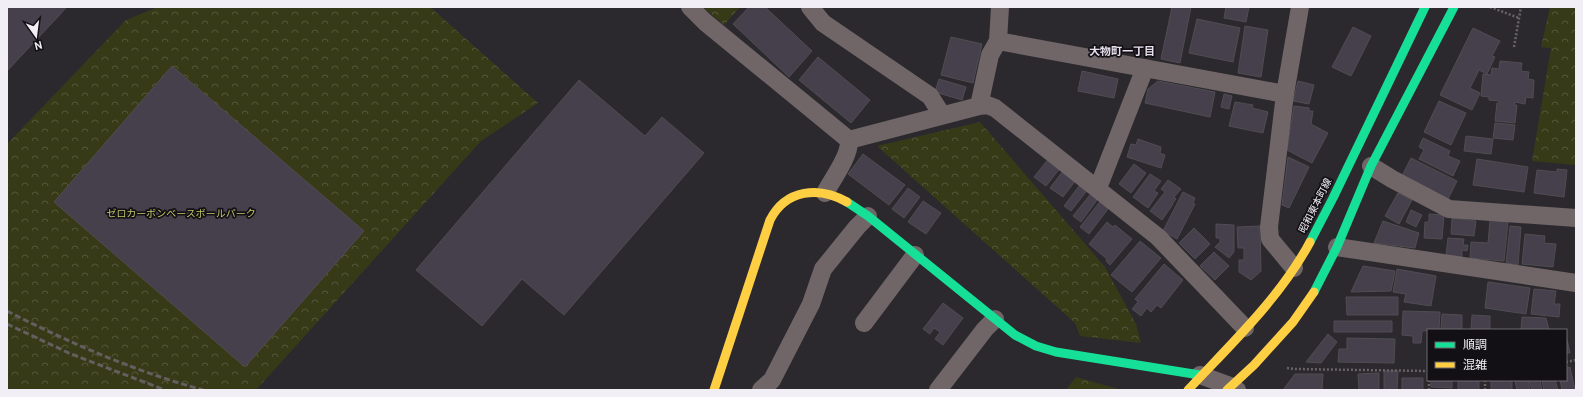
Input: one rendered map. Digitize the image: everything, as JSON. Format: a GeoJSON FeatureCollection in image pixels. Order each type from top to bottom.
{"type":"FeatureCollection","features":[{"type":"Feature","properties":{"kind":"main road","name":"昭和東本町線"},"geometry":{"type":"LineString","coordinates":[[1188,390],[1200,375],[1267,304],[1302,256],[1333,198],[1425,7]]}},
{"type":"Feature","properties":{"kind":"main road"},"geometry":{"type":"LineString","coordinates":[[1231,389],[1293,322],[1319,284],[1337,248],[1371,166],[1454,7]]}},
{"type":"Feature","properties":{"kind":"main road"},"geometry":{"type":"LineString","coordinates":[[714,390],[770,220],[775,210],[783,202],[796,196],[825,193],[846,201],[868,216],[1015,335],[1036,346],[1056,352],[1200,375]]}},
{"type":"Feature","properties":{"kind":"street"},"geometry":{"type":"LineString","coordinates":[[690,7],[705,22],[849,140]]}},
{"type":"Feature","properties":{"kind":"street"},"geometry":{"type":"LineString","coordinates":[[810,7],[822,23],[930,96],[942,115]]}},
{"type":"Feature","properties":{"kind":"street"},"geometry":{"type":"LineString","coordinates":[[979,106],[990,55],[998,41],[1000,7]]}},
{"type":"Feature","properties":{"kind":"street"},"geometry":{"type":"LineString","coordinates":[[1294,268],[1270,239],[1269,232],[1285,94],[1300,7]]}},
{"type":"Feature","properties":{"kind":"street"},"geometry":{"type":"LineString","coordinates":[[998,41],[1285,94]]}},
{"type":"Feature","properties":{"kind":"street"},"geometry":{"type":"LineString","coordinates":[[1098,188],[1145,68]]}},
{"type":"Feature","properties":{"kind":"street"},"geometry":{"type":"LineString","coordinates":[[849,140],[979,106],[987,105],[995,108],[1158,237],[1245,328]]}},
{"type":"Feature","properties":{"kind":"street"},"geometry":{"type":"LineString","coordinates":[[825,193],[846,156],[849,140]]}},
{"type":"Feature","properties":{"kind":"street"},"geometry":{"type":"LineString","coordinates":[[1371,166],[1392,179],[1449,209],[1576,218]]}},
{"type":"Feature","properties":{"kind":"street"},"geometry":{"type":"LineString","coordinates":[[761,390],[772,380],[812,304],[823,269],[857,227],[868,216]]}},
{"type":"Feature","properties":{"kind":"street"},"geometry":{"type":"LineString","coordinates":[[1337,248],[1576,283],[1576,278]]}},
{"type":"Feature","properties":{"kind":"street"},"geometry":{"type":"LineString","coordinates":[[864,323],[915,255]]}},
{"type":"Feature","properties":{"kind":"street"},"geometry":{"type":"LineString","coordinates":[[938,390],[985,329],[995,319]]}},
{"type":"Feature","properties":{"kind":"street"},"geometry":{"type":"LineString","coordinates":[[1200,375],[1231,389]]}},
{"type":"Feature","properties":{"kind":"path"},"geometry":{"type":"LineString","coordinates":[[1490,7],[1519,18]]}},
{"type":"Feature","properties":{"kind":"path"},"geometry":{"type":"LineString","coordinates":[[1514,47],[1521,7]]}},
{"type":"Feature","properties":{"kind":"path"},"geometry":{"type":"LineString","coordinates":[[1288,368],[1427,371]]}},
{"type":"Feature","properties":{"kind":"green space","name":"ゼロカーボンベースボールパーク"},"geometry":{"type":"Polygon","coordinates":[[[158,7],[430,7],[538,103],[481,141],[256,390],[7,390],[7,144],[126,20],[158,7]]]}},
{"type":"Feature","properties":{"kind":"green space"},"geometry":{"type":"Polygon","coordinates":[[[703,7],[740,7],[724,25],[703,7]]]}},
{"type":"Feature","properties":{"kind":"green space"},"geometry":{"type":"Polygon","coordinates":[[[1550,7],[1576,7],[1576,165],[1532,161],[1551,48],[1541,47],[1550,7]]]}},
{"type":"Feature","properties":{"kind":"green space"},"geometry":{"type":"Polygon","coordinates":[[[980,122],[1105,267],[1136,324],[1141,343],[1080,336],[1075,323],[877,146],[980,122]]]}},
{"type":"Feature","properties":{"kind":"green space"},"geometry":{"type":"Polygon","coordinates":[[[1076,377],[1122,390],[1066,390],[1076,377]]]}},
{"type":"Feature","properties":{"kind":"building"},"geometry":{"type":"Polygon","coordinates":[[[7,7],[67,7],[7,71],[7,7]]]}},
{"type":"Feature","properties":{"kind":"building"},"geometry":{"type":"Polygon","coordinates":[[[749,7],[765,7],[812,51],[789,77],[733,24],[749,7]]]}},
{"type":"Feature","properties":{"kind":"building"},"geometry":{"type":"Polygon","coordinates":[[[1172,7],[1191,7],[1180,63],[1161,59],[1172,7]]]}},
{"type":"Feature","properties":{"kind":"building"},"geometry":{"type":"Polygon","coordinates":[[[1226,7],[1249,7],[1246,22],[1224,18],[1226,7]]]}},
{"type":"Feature","properties":{"kind":"building"},"geometry":{"type":"Polygon","coordinates":[[[1197,19],[1240,28],[1233,62],[1189,53],[1197,19]]]}},
{"type":"Feature","properties":{"kind":"building"},"geometry":{"type":"Polygon","coordinates":[[[1245,26],[1268,30],[1261,77],[1238,73],[1245,26]]]}},
{"type":"Feature","properties":{"kind":"building"},"geometry":{"type":"Polygon","coordinates":[[[1353,27],[1371,36],[1351,76],[1332,67],[1353,27]]]}},
{"type":"Feature","properties":{"kind":"building"},"geometry":{"type":"Polygon","coordinates":[[[1473,28],[1500,41],[1492,56],[1495,57],[1487,74],[1479,70],[1470,88],[1480,93],[1472,110],[1440,95],[1473,28]]]}},
{"type":"Feature","properties":{"kind":"building"},"geometry":{"type":"Polygon","coordinates":[[[951,37],[982,44],[973,83],[941,75],[951,37]]]}},
{"type":"Feature","properties":{"kind":"building"},"geometry":{"type":"Polygon","coordinates":[[[818,57],[870,100],[851,123],[799,80],[818,57]]]}},
{"type":"Feature","properties":{"kind":"building"},"geometry":{"type":"Polygon","coordinates":[[[1500,61],[1522,63],[1521,71],[1529,72],[1528,79],[1534,80],[1533,98],[1526,97],[1525,104],[1515,102],[1514,105],[1517,105],[1515,123],[1495,121],[1497,103],[1499,103],[1499,101],[1489,100],[1489,97],[1481,96],[1483,74],[1491,75],[1492,68],[1499,69],[1500,61]]]}},
{"type":"Feature","properties":{"kind":"building"},"geometry":{"type":"Polygon","coordinates":[[[172,66],[364,231],[245,367],[54,202],[172,66]]]}},
{"type":"Feature","properties":{"kind":"building"},"geometry":{"type":"Polygon","coordinates":[[[1082,71],[1118,79],[1114,98],[1078,91],[1082,71]]]}},
{"type":"Feature","properties":{"kind":"building"},"geometry":{"type":"Polygon","coordinates":[[[939,79],[966,87],[962,100],[935,92],[939,79]]]}},
{"type":"Feature","properties":{"kind":"building"},"geometry":{"type":"Polygon","coordinates":[[[579,80],[645,136],[662,117],[704,153],[564,315],[522,279],[482,326],[416,270],[579,80]]]}},
{"type":"Feature","properties":{"kind":"building"},"geometry":{"type":"Polygon","coordinates":[[[1158,81],[1215,92],[1210,117],[1145,103],[1148,89],[1158,81]]]}},
{"type":"Feature","properties":{"kind":"building"},"geometry":{"type":"Polygon","coordinates":[[[1298,81],[1314,85],[1309,104],[1293,101],[1298,81]]]}},
{"type":"Feature","properties":{"kind":"building"},"geometry":{"type":"Polygon","coordinates":[[[1224,94],[1232,96],[1229,109],[1221,107],[1224,94]]]}},
{"type":"Feature","properties":{"kind":"building"},"geometry":{"type":"Polygon","coordinates":[[[1439,101],[1466,113],[1451,145],[1424,132],[1439,101]]]}},
{"type":"Feature","properties":{"kind":"building"},"geometry":{"type":"Polygon","coordinates":[[[1235,102],[1253,105],[1252,108],[1268,112],[1263,133],[1229,126],[1235,102]]]}},
{"type":"Feature","properties":{"kind":"building"},"geometry":{"type":"Polygon","coordinates":[[[1294,106],[1309,108],[1309,111],[1313,111],[1311,124],[1328,133],[1312,163],[1287,150],[1294,106]]]}},
{"type":"Feature","properties":{"kind":"building"},"geometry":{"type":"Polygon","coordinates":[[[1495,123],[1515,125],[1513,140],[1493,138],[1495,123]]]}},
{"type":"Feature","properties":{"kind":"building"},"geometry":{"type":"Polygon","coordinates":[[[1466,136],[1493,139],[1491,154],[1464,151],[1466,136]]]}},
{"type":"Feature","properties":{"kind":"building"},"geometry":{"type":"Polygon","coordinates":[[[1423,138],[1450,151],[1448,156],[1460,161],[1453,176],[1419,159],[1424,150],[1419,147],[1423,138]]]}},
{"type":"Feature","properties":{"kind":"building"},"geometry":{"type":"Polygon","coordinates":[[[1138,139],[1161,147],[1160,153],[1165,155],[1161,168],[1127,157],[1131,144],[1136,145],[1138,139]]]}},
{"type":"Feature","properties":{"kind":"building"},"geometry":{"type":"Polygon","coordinates":[[[863,154],[905,185],[889,205],[848,174],[863,154]]]}},
{"type":"Feature","properties":{"kind":"building"},"geometry":{"type":"Polygon","coordinates":[[[1288,157],[1309,167],[1289,208],[1282,205],[1288,157]]]}},
{"type":"Feature","properties":{"kind":"building"},"geometry":{"type":"Polygon","coordinates":[[[1049,158],[1061,167],[1046,186],[1034,177],[1049,158]]]}},
{"type":"Feature","properties":{"kind":"building"},"geometry":{"type":"Polygon","coordinates":[[[1411,158],[1457,181],[1448,199],[1402,176],[1411,158]]]}},
{"type":"Feature","properties":{"kind":"building"},"geometry":{"type":"Polygon","coordinates":[[[1477,159],[1528,167],[1524,192],[1473,185],[1477,159]]]}},
{"type":"Feature","properties":{"kind":"building"},"geometry":{"type":"Polygon","coordinates":[[[1134,164],[1146,173],[1131,193],[1119,184],[1134,164]]]}},
{"type":"Feature","properties":{"kind":"building"},"geometry":{"type":"Polygon","coordinates":[[[1557,169],[1567,170],[1564,197],[1534,193],[1537,170],[1557,172],[1557,169]]]}},
{"type":"Feature","properties":{"kind":"building"},"geometry":{"type":"Polygon","coordinates":[[[1063,171],[1076,180],[1063,197],[1050,188],[1063,171]]]}},
{"type":"Feature","properties":{"kind":"building"},"geometry":{"type":"Polygon","coordinates":[[[1150,174],[1161,181],[1154,191],[1158,193],[1148,208],[1133,197],[1150,174]]]}},
{"type":"Feature","properties":{"kind":"building"},"geometry":{"type":"Polygon","coordinates":[[[1168,180],[1181,189],[1174,197],[1176,199],[1162,220],[1150,211],[1165,192],[1161,189],[1168,180]]]}},
{"type":"Feature","properties":{"kind":"building"},"geometry":{"type":"Polygon","coordinates":[[[1082,182],[1089,188],[1071,211],[1064,206],[1082,182]]]}},
{"type":"Feature","properties":{"kind":"building"},"geometry":{"type":"Polygon","coordinates":[[[908,188],[920,197],[904,218],[892,209],[908,188]]]}},
{"type":"Feature","properties":{"kind":"building"},"geometry":{"type":"Polygon","coordinates":[[[1093,191],[1100,196],[1081,222],[1073,216],[1093,191]]]}},
{"type":"Feature","properties":{"kind":"building"},"geometry":{"type":"Polygon","coordinates":[[[1183,192],[1195,198],[1193,203],[1195,204],[1177,239],[1163,231],[1183,192]]]}},
{"type":"Feature","properties":{"kind":"building"},"geometry":{"type":"Polygon","coordinates":[[[1398,193],[1412,200],[1399,224],[1385,216],[1398,193]]]}},
{"type":"Feature","properties":{"kind":"building"},"geometry":{"type":"Polygon","coordinates":[[[1102,199],[1111,205],[1089,234],[1080,227],[1102,199]]]}},
{"type":"Feature","properties":{"kind":"building"},"geometry":{"type":"Polygon","coordinates":[[[923,201],[941,213],[926,234],[908,222],[923,201]]]}},
{"type":"Feature","properties":{"kind":"building"},"geometry":{"type":"Polygon","coordinates":[[[1411,210],[1422,215],[1416,227],[1406,222],[1411,210]]]}},
{"type":"Feature","properties":{"kind":"building"},"geometry":{"type":"Polygon","coordinates":[[[1429,214],[1444,215],[1442,239],[1424,238],[1425,222],[1429,222],[1429,214]]]}},
{"type":"Feature","properties":{"kind":"building"},"geometry":{"type":"Polygon","coordinates":[[[1452,218],[1476,221],[1474,236],[1451,234],[1452,218]]]}},
{"type":"Feature","properties":{"kind":"building"},"geometry":{"type":"Polygon","coordinates":[[[1490,220],[1508,222],[1504,261],[1470,258],[1471,242],[1488,243],[1490,220]]]}},
{"type":"Feature","properties":{"kind":"building"},"geometry":{"type":"Polygon","coordinates":[[[1383,221],[1419,233],[1415,248],[1374,243],[1383,221]]]}},
{"type":"Feature","properties":{"kind":"building"},"geometry":{"type":"Polygon","coordinates":[[[1107,222],[1113,227],[1115,225],[1132,239],[1110,265],[1106,261],[1107,259],[1089,244],[1107,222]]]}},
{"type":"Feature","properties":{"kind":"building"},"geometry":{"type":"Polygon","coordinates":[[[1216,224],[1234,225],[1234,252],[1229,258],[1215,247],[1220,242],[1220,238],[1216,238],[1216,224]]]}},
{"type":"Feature","properties":{"kind":"building"},"geometry":{"type":"Polygon","coordinates":[[[1260,226],[1261,271],[1251,280],[1239,272],[1239,260],[1244,260],[1244,248],[1238,248],[1237,227],[1260,226]]]}},
{"type":"Feature","properties":{"kind":"building"},"geometry":{"type":"Polygon","coordinates":[[[1510,226],[1521,227],[1518,265],[1506,263],[1510,226]]]}},
{"type":"Feature","properties":{"kind":"building"},"geometry":{"type":"Polygon","coordinates":[[[1194,228],[1210,244],[1195,259],[1179,243],[1194,228]]]}},
{"type":"Feature","properties":{"kind":"building"},"geometry":{"type":"Polygon","coordinates":[[[1525,234],[1545,236],[1544,243],[1556,244],[1553,267],[1522,264],[1525,234]]]}},
{"type":"Feature","properties":{"kind":"building"},"geometry":{"type":"Polygon","coordinates":[[[1448,238],[1464,239],[1463,245],[1468,245],[1467,251],[1462,250],[1462,257],[1446,255],[1448,238]]]}},
{"type":"Feature","properties":{"kind":"building"},"geometry":{"type":"Polygon","coordinates":[[[1140,241],[1161,258],[1132,292],[1111,275],[1140,241]]]}},
{"type":"Feature","properties":{"kind":"building"},"geometry":{"type":"Polygon","coordinates":[[[1214,252],[1229,266],[1215,280],[1200,266],[1214,252]]]}},
{"type":"Feature","properties":{"kind":"building"},"geometry":{"type":"Polygon","coordinates":[[[1164,264],[1183,280],[1161,308],[1157,305],[1151,312],[1147,308],[1141,316],[1132,309],[1138,302],[1135,299],[1164,264]]]}},
{"type":"Feature","properties":{"kind":"building"},"geometry":{"type":"Polygon","coordinates":[[[1363,266],[1395,271],[1391,291],[1351,292],[1363,266]]]}},
{"type":"Feature","properties":{"kind":"building"},"geometry":{"type":"Polygon","coordinates":[[[1397,269],[1436,276],[1431,306],[1404,302],[1406,294],[1393,292],[1397,269]]]}},
{"type":"Feature","properties":{"kind":"building"},"geometry":{"type":"Polygon","coordinates":[[[1488,282],[1530,288],[1526,314],[1485,308],[1488,282]]]}},
{"type":"Feature","properties":{"kind":"building"},"geometry":{"type":"Polygon","coordinates":[[[1534,289],[1556,291],[1554,304],[1560,304],[1559,317],[1531,314],[1534,289]]]}},
{"type":"Feature","properties":{"kind":"building"},"geometry":{"type":"Polygon","coordinates":[[[1346,297],[1398,297],[1398,315],[1347,315],[1346,297]]]}},
{"type":"Feature","properties":{"kind":"building"},"geometry":{"type":"Polygon","coordinates":[[[943,303],[963,318],[943,345],[935,339],[940,332],[934,328],[930,334],[923,329],[943,303]]]}},
{"type":"Feature","properties":{"kind":"building"},"geometry":{"type":"Polygon","coordinates":[[[1403,311],[1440,312],[1439,329],[1427,329],[1427,331],[1422,331],[1421,343],[1413,343],[1413,336],[1402,335],[1403,311]]]}},
{"type":"Feature","properties":{"kind":"building"},"geometry":{"type":"Polygon","coordinates":[[[1442,314],[1462,315],[1462,329],[1441,329],[1442,314]]]}},
{"type":"Feature","properties":{"kind":"building"},"geometry":{"type":"Polygon","coordinates":[[[1472,315],[1490,316],[1490,329],[1471,329],[1472,315]]]}},
{"type":"Feature","properties":{"kind":"building"},"geometry":{"type":"Polygon","coordinates":[[[1522,317],[1546,318],[1549,329],[1521,329],[1522,317]]]}},
{"type":"Feature","properties":{"kind":"building"},"geometry":{"type":"Polygon","coordinates":[[[1334,321],[1392,321],[1392,332],[1334,332],[1334,321]]]}},
{"type":"Feature","properties":{"kind":"building"},"geometry":{"type":"Polygon","coordinates":[[[1328,334],[1337,342],[1321,363],[1306,362],[1328,334]]]}},
{"type":"Feature","properties":{"kind":"building"},"geometry":{"type":"Polygon","coordinates":[[[1347,338],[1395,339],[1394,363],[1338,362],[1339,349],[1347,349],[1347,338]]]}},
{"type":"Feature","properties":{"kind":"building"},"geometry":{"type":"Polygon","coordinates":[[[1567,340],[1570,353],[1567,353],[1567,340]]]}},
{"type":"Feature","properties":{"kind":"building"},"geometry":{"type":"Polygon","coordinates":[[[1570,367],[1575,390],[1562,390],[1560,381],[1567,381],[1567,368],[1570,367]]]}},
{"type":"Feature","properties":{"kind":"building"},"geometry":{"type":"Polygon","coordinates":[[[1384,371],[1398,371],[1397,390],[1384,390],[1384,371]]]}},
{"type":"Feature","properties":{"kind":"building"},"geometry":{"type":"Polygon","coordinates":[[[1379,373],[1379,390],[1359,390],[1358,374],[1379,373]]]}},
{"type":"Feature","properties":{"kind":"building"},"geometry":{"type":"Polygon","coordinates":[[[1295,374],[1323,374],[1322,390],[1283,390],[1295,374]]]}},
{"type":"Feature","properties":{"kind":"building"},"geometry":{"type":"Polygon","coordinates":[[[1402,378],[1423,378],[1423,390],[1402,390],[1402,378]]]}},
{"type":"Feature","properties":{"kind":"building"},"geometry":{"type":"Polygon","coordinates":[[[1431,381],[1452,381],[1452,388],[1431,387],[1431,381]]]}},
{"type":"Feature","properties":{"kind":"building"},"geometry":{"type":"Polygon","coordinates":[[[1458,381],[1479,381],[1479,390],[1458,390],[1458,381]]]}},
{"type":"Feature","properties":{"kind":"building"},"geometry":{"type":"Polygon","coordinates":[[[1491,381],[1512,381],[1512,390],[1491,390],[1491,381]]]}},
{"type":"Feature","properties":{"kind":"building"},"geometry":{"type":"Polygon","coordinates":[[[1515,381],[1528,381],[1530,390],[1517,390],[1515,381]]]}},
{"type":"Feature","properties":{"kind":"building"},"geometry":{"type":"Polygon","coordinates":[[[1529,381],[1540,381],[1542,390],[1532,390],[1529,381]]]}},
{"type":"Feature","properties":{"kind":"building"},"geometry":{"type":"Polygon","coordinates":[[[1542,381],[1555,381],[1558,390],[1544,390],[1542,381]]]}},
{"type":"Feature","properties":{"kind":"railway"},"geometry":{"type":"LineString","coordinates":[[7,311],[54,334],[127,365],[203,390]]}},
{"type":"Feature","properties":{"kind":"railway"},"geometry":{"type":"LineString","coordinates":[[7,324],[71,354],[165,390]]}},
{"type":"Feature","properties":{"kind":"traffic: fast"},"geometry":{"type":"LineString","coordinates":[[1310,242],[1333,198],[1425,7]]}},
{"type":"Feature","properties":{"kind":"traffic: fast"},"geometry":{"type":"LineString","coordinates":[[1314,292],[1337,247],[1371,166],[1454,7]]}},
{"type":"Feature","properties":{"kind":"traffic: fast"},"geometry":{"type":"LineString","coordinates":[[847,202],[868,216],[1015,335],[1036,346],[1056,352],[1200,375]]}},
{"type":"Feature","properties":{"kind":"traffic: slow"},"geometry":{"type":"LineString","coordinates":[[714,390],[770,220],[777,210],[794,196],[804,193],[815,192],[825,194],[847,202]]}},
{"type":"Feature","properties":{"kind":"traffic: slow"},"geometry":{"type":"LineString","coordinates":[[1188,390],[1238,338],[1270,301],[1298,263],[1310,242]]}},
{"type":"Feature","properties":{"kind":"traffic: slow"},"geometry":{"type":"LineString","coordinates":[[1227,390],[1254,365],[1293,322],[1314,292]]}},
{"type":"Feature","properties":{"kind":"district","name":"大物町一丁目"},"geometry":{"type":"Point","coordinates":[1122,52]}}]}
